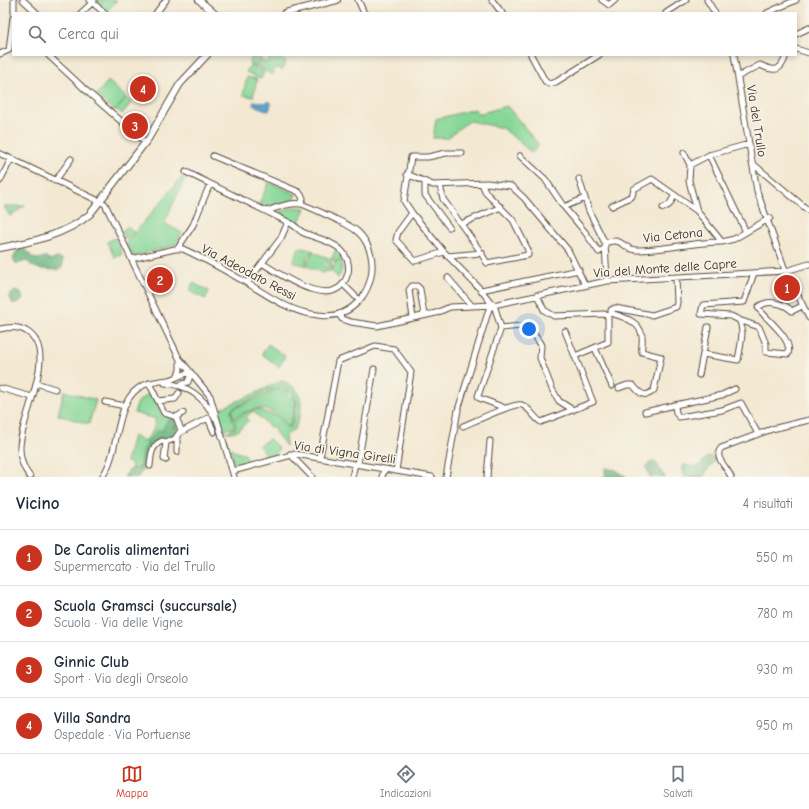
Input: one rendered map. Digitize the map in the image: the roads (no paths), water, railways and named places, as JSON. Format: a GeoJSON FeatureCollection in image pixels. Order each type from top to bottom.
{"type":"FeatureCollection","features":[{"type":"Feature","properties":{"kind":"main road"},"geometry":{"type":"LineString","coordinates":[[199,0],[213,12]]}},
{"type":"Feature","properties":{"kind":"main road"},"geometry":{"type":"LineString","coordinates":[[289,12],[338,0]]}},
{"type":"Feature","properties":{"kind":"main road"},"geometry":{"type":"LineString","coordinates":[[0,248],[28,242],[66,230],[88,216],[101,202],[146,142],[173,92],[206,56]]}},
{"type":"Feature","properties":{"kind":"street"},"geometry":{"type":"LineString","coordinates":[[14,0],[14,12]]}},
{"type":"Feature","properties":{"kind":"street"},"geometry":{"type":"LineString","coordinates":[[23,0],[36,12]]}},
{"type":"Feature","properties":{"kind":"street"},"geometry":{"type":"LineString","coordinates":[[157,12],[166,0]]}},
{"type":"Feature","properties":{"kind":"street"},"geometry":{"type":"LineString","coordinates":[[358,0],[364,12]]}},
{"type":"Feature","properties":{"kind":"street"},"geometry":{"type":"LineString","coordinates":[[492,0],[501,12]]}},
{"type":"Feature","properties":{"kind":"street"},"geometry":{"type":"LineString","coordinates":[[602,0],[609,5],[615,0]]}},
{"type":"Feature","properties":{"kind":"street"},"geometry":{"type":"LineString","coordinates":[[668,12],[686,0]]}},
{"type":"Feature","properties":{"kind":"street"},"geometry":{"type":"LineString","coordinates":[[704,0],[710,12]]}},
{"type":"Feature","properties":{"kind":"street"},"geometry":{"type":"LineString","coordinates":[[707,0],[713,12]]}},
{"type":"Feature","properties":{"kind":"street"},"geometry":{"type":"LineString","coordinates":[[769,12],[796,0]]}},
{"type":"Feature","properties":{"kind":"street"},"geometry":{"type":"LineString","coordinates":[[82,12],[92,1],[105,12]]}},
{"type":"Feature","properties":{"kind":"street"},"geometry":{"type":"LineString","coordinates":[[0,54],[9,50],[12,26]]}},
{"type":"Feature","properties":{"kind":"street"},"geometry":{"type":"LineString","coordinates":[[797,34],[809,28]]}},
{"type":"Feature","properties":{"kind":"street"},"geometry":{"type":"LineString","coordinates":[[797,49],[809,53]]}},
{"type":"Feature","properties":{"kind":"street"},"geometry":{"type":"LineString","coordinates":[[49,56],[90,94],[146,142]]}},
{"type":"Feature","properties":{"kind":"street"},"geometry":{"type":"LineString","coordinates":[[532,56],[545,81],[549,84],[556,82],[597,56]]}},
{"type":"Feature","properties":{"kind":"street","name":"Via del Trullo"},"geometry":{"type":"LineString","coordinates":[[734,56],[740,75]]}},
{"type":"Feature","properties":{"kind":"street","name":"Via del Trullo"},"geometry":{"type":"LineString","coordinates":[[737,56],[759,190],[787,271],[802,306],[809,318]]}},
{"type":"Feature","properties":{"kind":"street"},"geometry":{"type":"LineString","coordinates":[[740,75],[760,65],[770,70],[777,70],[783,65],[786,56]]}},
{"type":"Feature","properties":{"kind":"street","name":"Via del Trullo"},"geometry":{"type":"LineString","coordinates":[[747,119],[749,144],[754,164]]}},
{"type":"Feature","properties":{"kind":"street"},"geometry":{"type":"LineString","coordinates":[[690,165],[709,155],[749,144]]}},
{"type":"Feature","properties":{"kind":"street"},"geometry":{"type":"LineString","coordinates":[[462,153],[412,156],[409,160],[404,199],[412,213],[446,254],[493,305],[501,328],[478,396],[479,398],[505,408]]}},
{"type":"Feature","properties":{"kind":"street"},"geometry":{"type":"LineString","coordinates":[[684,153],[690,165],[689,181],[696,211]]}},
{"type":"Feature","properties":{"kind":"street"},"geometry":{"type":"LineString","coordinates":[[1,154],[101,202],[106,206],[179,358],[210,396],[233,474]]}},
{"type":"Feature","properties":{"kind":"street"},"geometry":{"type":"LineString","coordinates":[[709,155],[746,232]]}},
{"type":"Feature","properties":{"kind":"street"},"geometry":{"type":"LineString","coordinates":[[213,156],[299,192],[303,198],[301,204]]}},
{"type":"Feature","properties":{"kind":"street"},"geometry":{"type":"LineString","coordinates":[[520,156],[545,179],[564,207],[585,198]]}},
{"type":"Feature","properties":{"kind":"street"},"geometry":{"type":"LineString","coordinates":[[55,181],[71,158]]}},
{"type":"Feature","properties":{"kind":"street"},"geometry":{"type":"LineString","coordinates":[[0,181],[11,159]]}},
{"type":"Feature","properties":{"kind":"street"},"geometry":{"type":"LineString","coordinates":[[754,164],[809,211]]}},
{"type":"Feature","properties":{"kind":"street"},"geometry":{"type":"LineString","coordinates":[[186,172],[288,222],[303,232],[331,244],[342,252],[347,258],[348,267],[342,284],[328,292],[313,290],[291,281],[262,263]]}},
{"type":"Feature","properties":{"kind":"street"},"geometry":{"type":"LineString","coordinates":[[407,174],[425,183],[440,185],[505,184],[516,190],[568,250],[585,285]]}},
{"type":"Feature","properties":{"kind":"street"},"geometry":{"type":"LineString","coordinates":[[579,179],[585,198],[605,245],[607,281]]}},
{"type":"Feature","properties":{"kind":"street"},"geometry":{"type":"LineString","coordinates":[[612,206],[632,196],[635,188],[652,179],[696,211],[722,242]]}},
{"type":"Feature","properties":{"kind":"street"},"geometry":{"type":"LineString","coordinates":[[425,183],[426,195],[449,228]]}},
{"type":"Feature","properties":{"kind":"street"},"geometry":{"type":"LineString","coordinates":[[131,259],[178,248],[193,225],[210,184]]}},
{"type":"Feature","properties":{"kind":"street"},"geometry":{"type":"LineString","coordinates":[[440,185],[443,199],[482,253],[488,264],[529,254],[513,220],[486,192],[482,184]]}},
{"type":"Feature","properties":{"kind":"street"},"geometry":{"type":"LineString","coordinates":[[663,208],[669,205],[675,195]]}},
{"type":"Feature","properties":{"kind":"street"},"geometry":{"type":"LineString","coordinates":[[266,211],[291,204],[301,204],[352,227],[365,242],[372,257],[372,272],[366,290],[359,300],[349,309],[339,314]]}},
{"type":"Feature","properties":{"kind":"street"},"geometry":{"type":"LineString","coordinates":[[461,224],[501,207]]}},
{"type":"Feature","properties":{"kind":"street","name":"Via Cetona"},"geometry":{"type":"LineString","coordinates":[[564,207],[585,232],[599,252],[605,245],[616,240],[634,250],[676,248],[722,242],[732,240],[769,219]]}},
{"type":"Feature","properties":{"kind":"street"},"geometry":{"type":"LineString","coordinates":[[412,213],[397,234],[396,240],[415,261],[446,254],[482,253]]}},
{"type":"Feature","properties":{"kind":"street"},"geometry":{"type":"LineString","coordinates":[[247,283],[281,238],[288,222]]}},
{"type":"Feature","properties":{"kind":"street","name":"Via Adeodato Ressi"},"geometry":{"type":"LineString","coordinates":[[178,248],[210,262],[278,303],[300,311],[320,315],[339,314]]}},
{"type":"Feature","properties":{"kind":"street","name":"Via del Monte delle Capre"},"geometry":{"type":"LineString","coordinates":[[339,314],[342,318],[351,322],[374,326],[413,318],[450,307],[493,305],[607,281],[787,271],[809,264]]}},
{"type":"Feature","properties":{"kind":"street"},"geometry":{"type":"LineString","coordinates":[[480,290],[579,270]]}},
{"type":"Feature","properties":{"kind":"street","name":"Via del Trullo"},"geometry":{"type":"LineString","coordinates":[[787,271],[809,312]]}},
{"type":"Feature","properties":{"kind":"street"},"geometry":{"type":"LineString","coordinates":[[754,273],[744,302],[703,305],[701,314],[731,316],[759,327],[766,344],[766,352],[788,354],[789,350],[781,333],[759,310],[758,307],[761,304],[776,303],[786,305],[792,311],[802,306]]}},
{"type":"Feature","properties":{"kind":"street"},"geometry":{"type":"LineString","coordinates":[[619,388],[630,384],[633,385],[642,395],[651,393],[654,390],[660,357],[642,352],[642,336],[637,326],[624,316],[611,313],[610,310],[614,308],[652,315],[676,307],[678,303],[676,277]]}},
{"type":"Feature","properties":{"kind":"street"},"geometry":{"type":"LineString","coordinates":[[448,278],[472,306]]}},
{"type":"Feature","properties":{"kind":"street"},"geometry":{"type":"LineString","coordinates":[[342,284],[359,300]]}},
{"type":"Feature","properties":{"kind":"street"},"geometry":{"type":"LineString","coordinates":[[413,318],[409,290],[413,286],[418,286],[420,289],[424,315]]}},
{"type":"Feature","properties":{"kind":"street"},"geometry":{"type":"LineString","coordinates":[[537,295],[544,310],[554,316],[604,314],[608,316],[608,341],[575,356]]}},
{"type":"Feature","properties":{"kind":"street"},"geometry":{"type":"LineString","coordinates":[[446,477],[458,410],[489,310],[493,305]]}},
{"type":"Feature","properties":{"kind":"street"},"geometry":{"type":"LineString","coordinates":[[703,354],[738,360],[741,327],[739,320]]}},
{"type":"Feature","properties":{"kind":"street"},"geometry":{"type":"LineString","coordinates":[[501,328],[521,326],[532,332],[541,345],[540,358],[550,385],[559,401],[573,410]]}},
{"type":"Feature","properties":{"kind":"street"},"geometry":{"type":"LineString","coordinates":[[0,329],[13,327],[20,328],[29,333],[38,342],[41,357],[20,449],[22,462],[30,477]]}},
{"type":"Feature","properties":{"kind":"street"},"geometry":{"type":"LineString","coordinates":[[699,376],[708,327]]}},
{"type":"Feature","properties":{"kind":"street"},"geometry":{"type":"LineString","coordinates":[[463,426],[505,408],[522,405],[541,422],[594,402],[565,331]]}},
{"type":"Feature","properties":{"kind":"street"},"geometry":{"type":"LineString","coordinates":[[320,457],[338,361],[378,346],[394,349],[411,372],[396,471]]}},
{"type":"Feature","properties":{"kind":"street"},"geometry":{"type":"LineString","coordinates":[[595,348],[612,386]]}},
{"type":"Feature","properties":{"kind":"street"},"geometry":{"type":"LineString","coordinates":[[179,358],[180,370],[176,382],[179,385]]}},
{"type":"Feature","properties":{"kind":"street"},"geometry":{"type":"LineString","coordinates":[[352,477],[356,464],[374,369]]}},
{"type":"Feature","properties":{"kind":"street"},"geometry":{"type":"LineString","coordinates":[[102,477],[109,466],[125,406],[133,392],[151,383],[170,380],[186,373],[192,373]]}},
{"type":"Feature","properties":{"kind":"street"},"geometry":{"type":"LineString","coordinates":[[179,385],[188,382],[192,373]]}},
{"type":"Feature","properties":{"kind":"street"},"geometry":{"type":"LineString","coordinates":[[36,383],[55,389]]}},
{"type":"Feature","properties":{"kind":"street"},"geometry":{"type":"LineString","coordinates":[[151,383],[179,385],[191,390],[202,399],[220,428]]}},
{"type":"Feature","properties":{"kind":"street"},"geometry":{"type":"LineString","coordinates":[[151,383],[164,413],[176,417],[180,424],[177,452]]}},
{"type":"Feature","properties":{"kind":"street"},"geometry":{"type":"LineString","coordinates":[[0,388],[32,397]]}},
{"type":"Feature","properties":{"kind":"street"},"geometry":{"type":"LineString","coordinates":[[645,412],[722,395],[735,389]]}},
{"type":"Feature","properties":{"kind":"street"},"geometry":{"type":"LineString","coordinates":[[158,401],[175,399],[179,393]]}},
{"type":"Feature","properties":{"kind":"street"},"geometry":{"type":"LineString","coordinates":[[105,402],[125,406]]}},
{"type":"Feature","properties":{"kind":"street"},"geometry":{"type":"LineString","coordinates":[[675,405],[677,416],[682,416],[722,410],[741,403],[758,434]]}},
{"type":"Feature","properties":{"kind":"street"},"geometry":{"type":"LineString","coordinates":[[176,417],[183,413]]}},
{"type":"Feature","properties":{"kind":"street"},"geometry":{"type":"LineString","coordinates":[[150,466],[152,450],[160,442],[171,441],[178,435],[208,418],[214,432]]}},
{"type":"Feature","properties":{"kind":"street"},"geometry":{"type":"LineString","coordinates":[[732,477],[729,470],[719,458],[719,450],[758,434],[809,420]]}},
{"type":"Feature","properties":{"kind":"street"},"geometry":{"type":"LineString","coordinates":[[487,477],[490,441]]}},
{"type":"Feature","properties":{"kind":"street"},"geometry":{"type":"LineString","coordinates":[[166,442],[164,459],[166,460]]}},
{"type":"Feature","properties":{"kind":"street"},"geometry":{"type":"LineString","coordinates":[[290,454],[312,477]]}},
{"type":"Feature","properties":{"kind":"street","name":"Via di Vigna Girelli"},"geometry":{"type":"LineString","coordinates":[[233,474],[290,454],[320,457],[384,468],[409,475],[432,477]]}},
{"type":"Feature","properties":{"kind":"street"},"geometry":{"type":"LineString","coordinates":[[382,477],[384,468]]}},
{"type":"Feature","properties":{"kind":"water"},"geometry":{"type":"Polygon","coordinates":[[[254,101],[264,103],[270,101],[271,104],[269,111],[253,105],[254,101]]]}},
{"type":"Feature","properties":{"kind":"place","name":"Villa Sandra"},"geometry":{"type":"Point","coordinates":[143,89]}},
{"type":"Feature","properties":{"kind":"place","name":"Ginnic Club"},"geometry":{"type":"Point","coordinates":[135,126]}},
{"type":"Feature","properties":{"kind":"place","name":"Scuola Gramsci (succursale)"},"geometry":{"type":"Point","coordinates":[160,280]}},
{"type":"Feature","properties":{"kind":"place","name":"De Carolis alimentari"},"geometry":{"type":"Point","coordinates":[787,288]}}]}
